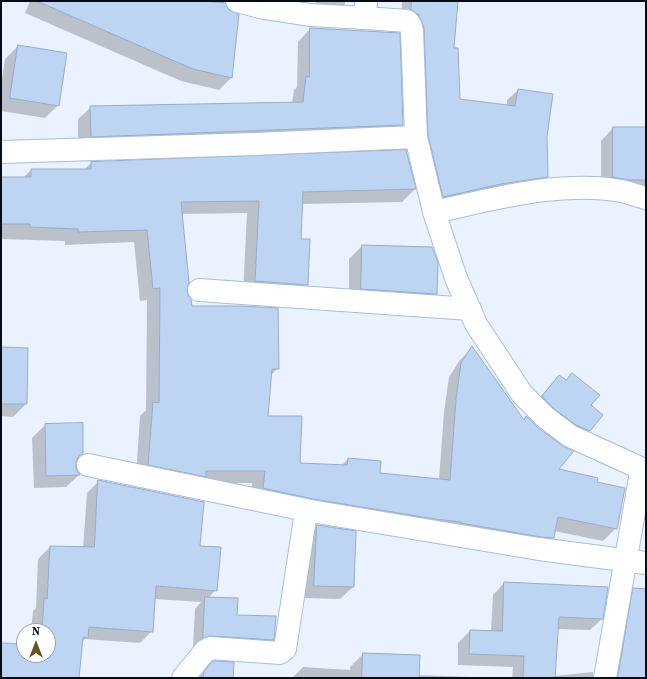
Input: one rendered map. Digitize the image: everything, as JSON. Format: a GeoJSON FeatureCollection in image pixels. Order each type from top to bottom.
{"type":"FeatureCollection","features":[{"type":"Feature","properties":{"kind":"street"},"geometry":{"type":"LineString","coordinates":[[237,1],[264,8],[310,15],[366,10],[407,21],[410,24],[412,31],[416,137],[434,212],[456,278],[476,324],[522,394],[545,417],[570,436],[642,463],[640,471],[636,561],[605,678]]}},
{"type":"Feature","properties":{"kind":"street"},"geometry":{"type":"LineString","coordinates":[[1,152],[246,145],[416,137]]}},
{"type":"Feature","properties":{"kind":"street"},"geometry":{"type":"LineString","coordinates":[[434,212],[524,194],[577,188],[624,192],[646,198]]}},
{"type":"Feature","properties":{"kind":"street"},"geometry":{"type":"LineString","coordinates":[[199,290],[470,309]]}},
{"type":"Feature","properties":{"kind":"street"},"geometry":{"type":"LineString","coordinates":[[88,465],[311,511],[539,549],[636,561]]}},
{"type":"Feature","properties":{"kind":"street"},"geometry":{"type":"LineString","coordinates":[[183,678],[205,651],[210,648],[280,653],[284,651],[305,518],[307,513],[311,511]]}},
{"type":"Feature","properties":{"kind":"building"},"geometry":{"type":"Polygon","coordinates":[[[37,1],[204,1],[225,3],[229,10],[239,14],[232,78],[193,69],[37,1]]]}},
{"type":"Feature","properties":{"kind":"building"},"geometry":{"type":"Polygon","coordinates":[[[412,1],[458,1],[454,48],[458,48],[460,99],[515,106],[518,89],[553,94],[547,136],[548,177],[501,184],[443,197],[428,135],[424,28],[419,15],[411,10],[412,1]]]}},
{"type":"Feature","properties":{"kind":"building"},"geometry":{"type":"Polygon","coordinates":[[[310,28],[400,33],[403,125],[91,137],[90,106],[303,102],[306,76],[309,77],[310,28]]]}},
{"type":"Feature","properties":{"kind":"building"},"geometry":{"type":"Polygon","coordinates":[[[18,45],[67,53],[59,106],[10,98],[18,45]]]}},
{"type":"Feature","properties":{"kind":"building"},"geometry":{"type":"Polygon","coordinates":[[[613,127],[646,127],[646,180],[628,180],[613,177],[613,127]]]}},
{"type":"Feature","properties":{"kind":"building"},"geometry":{"type":"Polygon","coordinates":[[[406,150],[416,189],[303,192],[301,239],[310,239],[308,285],[255,281],[259,201],[181,202],[189,282],[187,290],[192,306],[278,308],[279,369],[272,369],[268,416],[302,416],[300,463],[347,465],[348,458],[381,461],[380,473],[450,480],[456,399],[461,363],[472,346],[524,420],[526,416],[537,427],[563,446],[574,451],[559,469],[598,478],[597,482],[625,488],[617,529],[558,517],[554,538],[541,537],[461,522],[313,499],[263,488],[265,471],[206,471],[206,477],[148,465],[153,402],[159,403],[160,288],[153,289],[147,230],[78,232],[78,229],[30,227],[30,224],[1,224],[1,177],[31,177],[31,169],[91,169],[91,162],[406,150]]]}},
{"type":"Feature","properties":{"kind":"building"},"geometry":{"type":"Polygon","coordinates":[[[362,245],[432,247],[438,263],[437,294],[361,289],[362,245]]]}},
{"type":"Feature","properties":{"kind":"building"},"geometry":{"type":"Polygon","coordinates":[[[1,347],[28,348],[27,404],[1,404],[1,347]]]}},
{"type":"Feature","properties":{"kind":"building"},"geometry":{"type":"Polygon","coordinates":[[[572,373],[600,395],[591,405],[603,415],[590,431],[576,425],[553,408],[542,396],[559,375],[566,380],[572,373]]]}},
{"type":"Feature","properties":{"kind":"building"},"geometry":{"type":"Polygon","coordinates":[[[83,423],[83,453],[78,457],[76,463],[76,469],[80,475],[46,476],[45,424],[83,423]]]}},
{"type":"Feature","properties":{"kind":"building"},"geometry":{"type":"Polygon","coordinates":[[[98,480],[204,502],[200,546],[221,547],[217,591],[156,586],[153,632],[89,627],[88,638],[83,637],[79,678],[1,678],[1,643],[16,644],[16,663],[56,663],[56,623],[42,623],[44,598],[47,599],[50,546],[94,547],[98,480]]]}},
{"type":"Feature","properties":{"kind":"building"},"geometry":{"type":"Polygon","coordinates":[[[317,525],[356,531],[354,587],[314,586],[317,525]]]}},
{"type":"Feature","properties":{"kind":"building"},"geometry":{"type":"Polygon","coordinates":[[[504,582],[608,587],[603,619],[559,617],[555,678],[523,678],[524,656],[469,654],[470,630],[502,631],[504,582]]]}},
{"type":"Feature","properties":{"kind":"building"},"geometry":{"type":"Polygon","coordinates":[[[633,588],[646,589],[646,678],[618,678],[633,588]]]}},
{"type":"Feature","properties":{"kind":"building"},"geometry":{"type":"Polygon","coordinates":[[[205,597],[238,598],[237,615],[276,616],[274,640],[211,636],[203,638],[205,597]]]}},
{"type":"Feature","properties":{"kind":"building"},"geometry":{"type":"Polygon","coordinates":[[[363,653],[420,655],[419,678],[362,678],[363,653]]]}},
{"type":"Feature","properties":{"kind":"building"},"geometry":{"type":"Polygon","coordinates":[[[213,661],[234,662],[233,678],[203,678],[204,672],[213,661]]]}}]}
